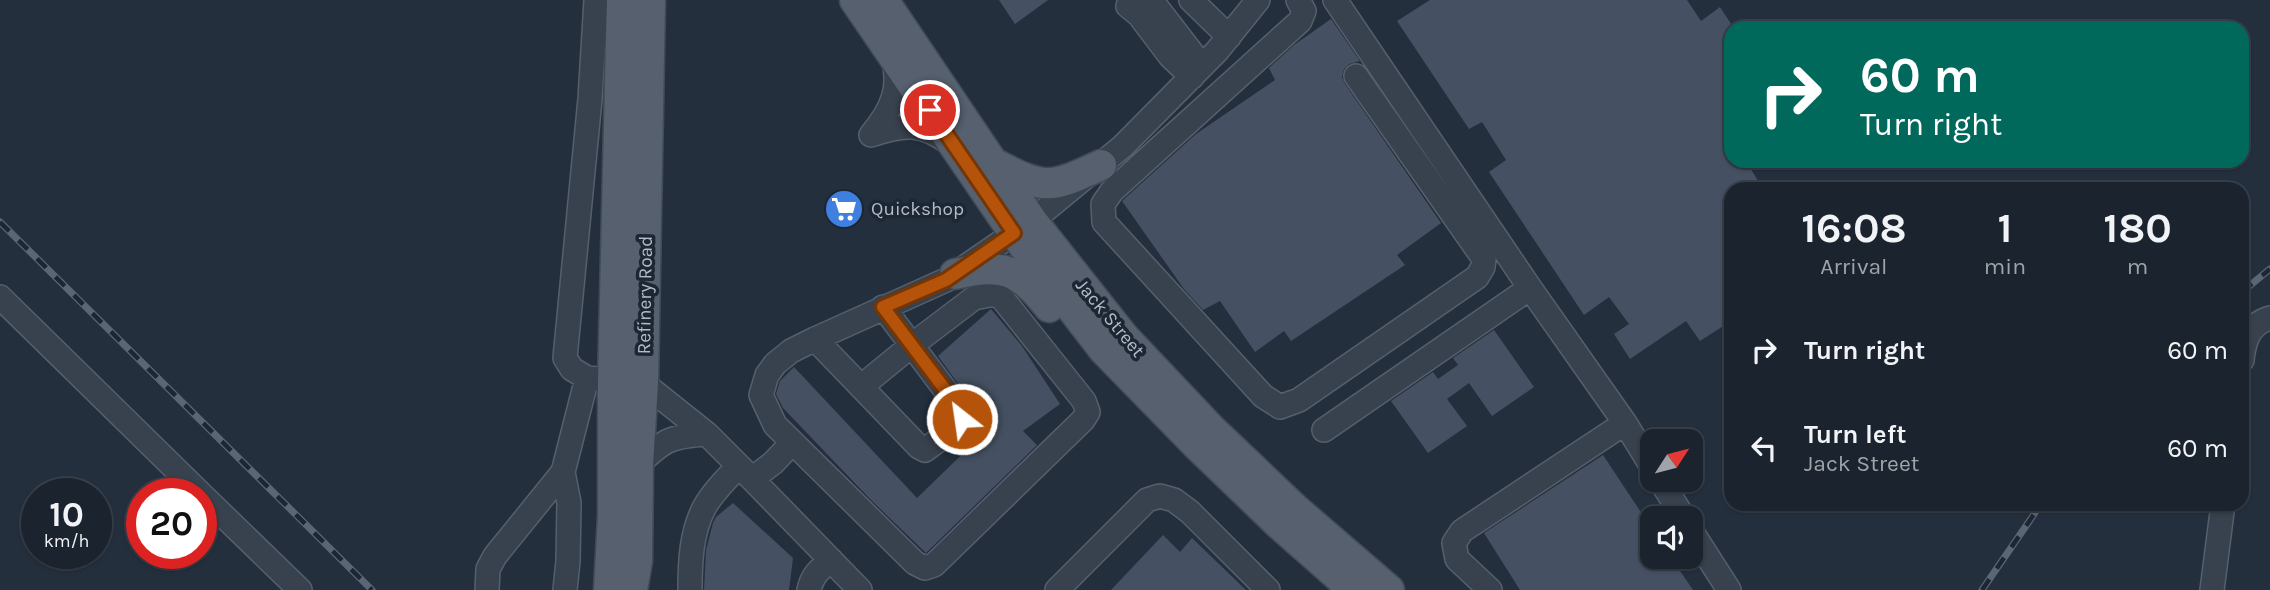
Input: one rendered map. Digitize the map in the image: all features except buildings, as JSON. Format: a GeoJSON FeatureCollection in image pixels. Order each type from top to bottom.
{"type":"FeatureCollection","features":[{"type":"Feature","properties":{"kind":"main road","name":"Refinery Road"},"geometry":{"type":"LineString","coordinates":[[610,590],[614,516],[600,380],[622,0]]}},
{"type":"Feature","properties":{"kind":"main road","name":"Refinery Road"},"geometry":{"type":"LineString","coordinates":[[632,590],[637,561],[638,465],[643,383],[650,0]]}},
{"type":"Feature","properties":{"kind":"main road","name":"Jack Street"},"geometry":{"type":"LineString","coordinates":[[855,0],[956,148],[1023,227],[1211,429],[1294,508],[1389,590]]}},
{"type":"Feature","properties":{"kind":"main road","name":"Jack Street"},"geometry":{"type":"LineString","coordinates":[[883,0],[992,162],[1023,227],[1104,350],[1278,523],[1354,590]]}},
{"type":"Feature","properties":{"kind":"main road"},"geometry":{"type":"LineString","coordinates":[[992,162],[1026,180],[1046,184],[1066,182],[1101,165]]}},
{"type":"Feature","properties":{"kind":"main road"},"geometry":{"type":"LineString","coordinates":[[955,274],[989,268],[1010,271],[1022,278],[1030,284],[1082,348],[1145,392]]}},
{"type":"Feature","properties":{"kind":"street"},"geometry":{"type":"LineString","coordinates":[[596,0],[590,99],[565,358],[572,369],[600,380],[643,383],[707,434],[860,590]]}},
{"type":"Feature","properties":{"kind":"street"},"geometry":{"type":"LineString","coordinates":[[1191,0],[1229,37]]}},
{"type":"Feature","properties":{"kind":"street"},"geometry":{"type":"LineString","coordinates":[[862,386],[974,298],[994,294],[1002,298],[1084,401],[1088,412],[1073,430],[934,565],[925,568],[915,563],[775,425],[761,396],[767,375],[775,364],[791,351],[955,274],[1023,227],[1101,165],[1197,72],[1258,0]]}},
{"type":"Feature","properties":{"kind":"street"},"geometry":{"type":"LineString","coordinates":[[1298,0],[1304,11],[1300,21],[1112,191],[1103,204],[1104,222],[1263,396],[1280,407],[1299,400],[1477,277],[1483,267],[1484,259],[1356,76]]}},
{"type":"Feature","properties":{"kind":"street"},"geometry":{"type":"LineString","coordinates":[[1335,0],[1640,447]]}},
{"type":"Feature","properties":{"kind":"street"},"geometry":{"type":"LineString","coordinates":[[1135,2],[1139,15],[1170,56],[1197,72]]}},
{"type":"Feature","properties":{"kind":"street"},"geometry":{"type":"LineString","coordinates":[[892,54],[897,83],[894,99],[887,114],[871,135],[906,125],[933,132],[956,148]]}},
{"type":"Feature","properties":{"kind":"street"},"geometry":{"type":"LineString","coordinates":[[1324,430],[1530,288]]}},
{"type":"Feature","properties":{"kind":"street"},"geometry":{"type":"LineString","coordinates":[[0,297],[185,478]]}},
{"type":"Feature","properties":{"kind":"street"},"geometry":{"type":"LineString","coordinates":[[814,339],[919,447],[925,450],[950,432],[962,419],[962,412],[883,307]]}},
{"type":"Feature","properties":{"kind":"street"},"geometry":{"type":"LineString","coordinates":[[2249,336],[2263,321]]}},
{"type":"Feature","properties":{"kind":"street"},"geometry":{"type":"LineString","coordinates":[[487,590],[488,569],[495,556],[563,472],[600,380]]}},
{"type":"Feature","properties":{"kind":"street"},"geometry":{"type":"LineString","coordinates":[[1490,590],[1457,559],[1454,544],[1462,531],[1625,423]]}},
{"type":"Feature","properties":{"kind":"street"},"geometry":{"type":"LineString","coordinates":[[638,465],[654,448],[677,436],[707,434]]}},
{"type":"Feature","properties":{"kind":"street"},"geometry":{"type":"LineString","coordinates":[[690,590],[690,556],[704,509],[726,479],[773,463],[792,443]]}},
{"type":"Feature","properties":{"kind":"street"},"geometry":{"type":"LineString","coordinates":[[563,472],[569,503],[565,590]]}},
{"type":"Feature","properties":{"kind":"street"},"geometry":{"type":"LineString","coordinates":[[1057,590],[1147,500],[1160,496],[1174,500],[1190,512],[1268,590]]}},
{"type":"Feature","properties":{"kind":"street"},"geometry":{"type":"LineString","coordinates":[[217,510],[300,590]]}},
{"type":"Feature","properties":{"kind":"street"},"geometry":{"type":"LineString","coordinates":[[2212,590],[2222,511]]}},
{"type":"Feature","properties":{"kind":"street"},"geometry":{"type":"LineString","coordinates":[[1703,549],[1729,590]]}},
{"type":"Feature","properties":{"kind":"street"},"geometry":{"type":"LineString","coordinates":[[809,590],[817,572],[831,560]]}},
{"type":"Feature","properties":{"kind":"railway"},"geometry":{"type":"LineString","coordinates":[[0,222],[372,590]]}},
{"type":"Feature","properties":{"kind":"railway"},"geometry":{"type":"LineString","coordinates":[[2249,286],[2270,269]]}},
{"type":"Feature","properties":{"kind":"railway"},"geometry":{"type":"LineString","coordinates":[[1982,590],[2036,511]]}},
{"type":"Feature","properties":{"kind":"place","name":"Quickshop"},"geometry":{"type":"Point","coordinates":[844,209]}},
{"type":"Feature","properties":{"kind":"route"},"geometry":{"type":"LineString","coordinates":[[930,110],[1014,233],[946,280],[883,307],[962,412],[962,419]]}}]}
